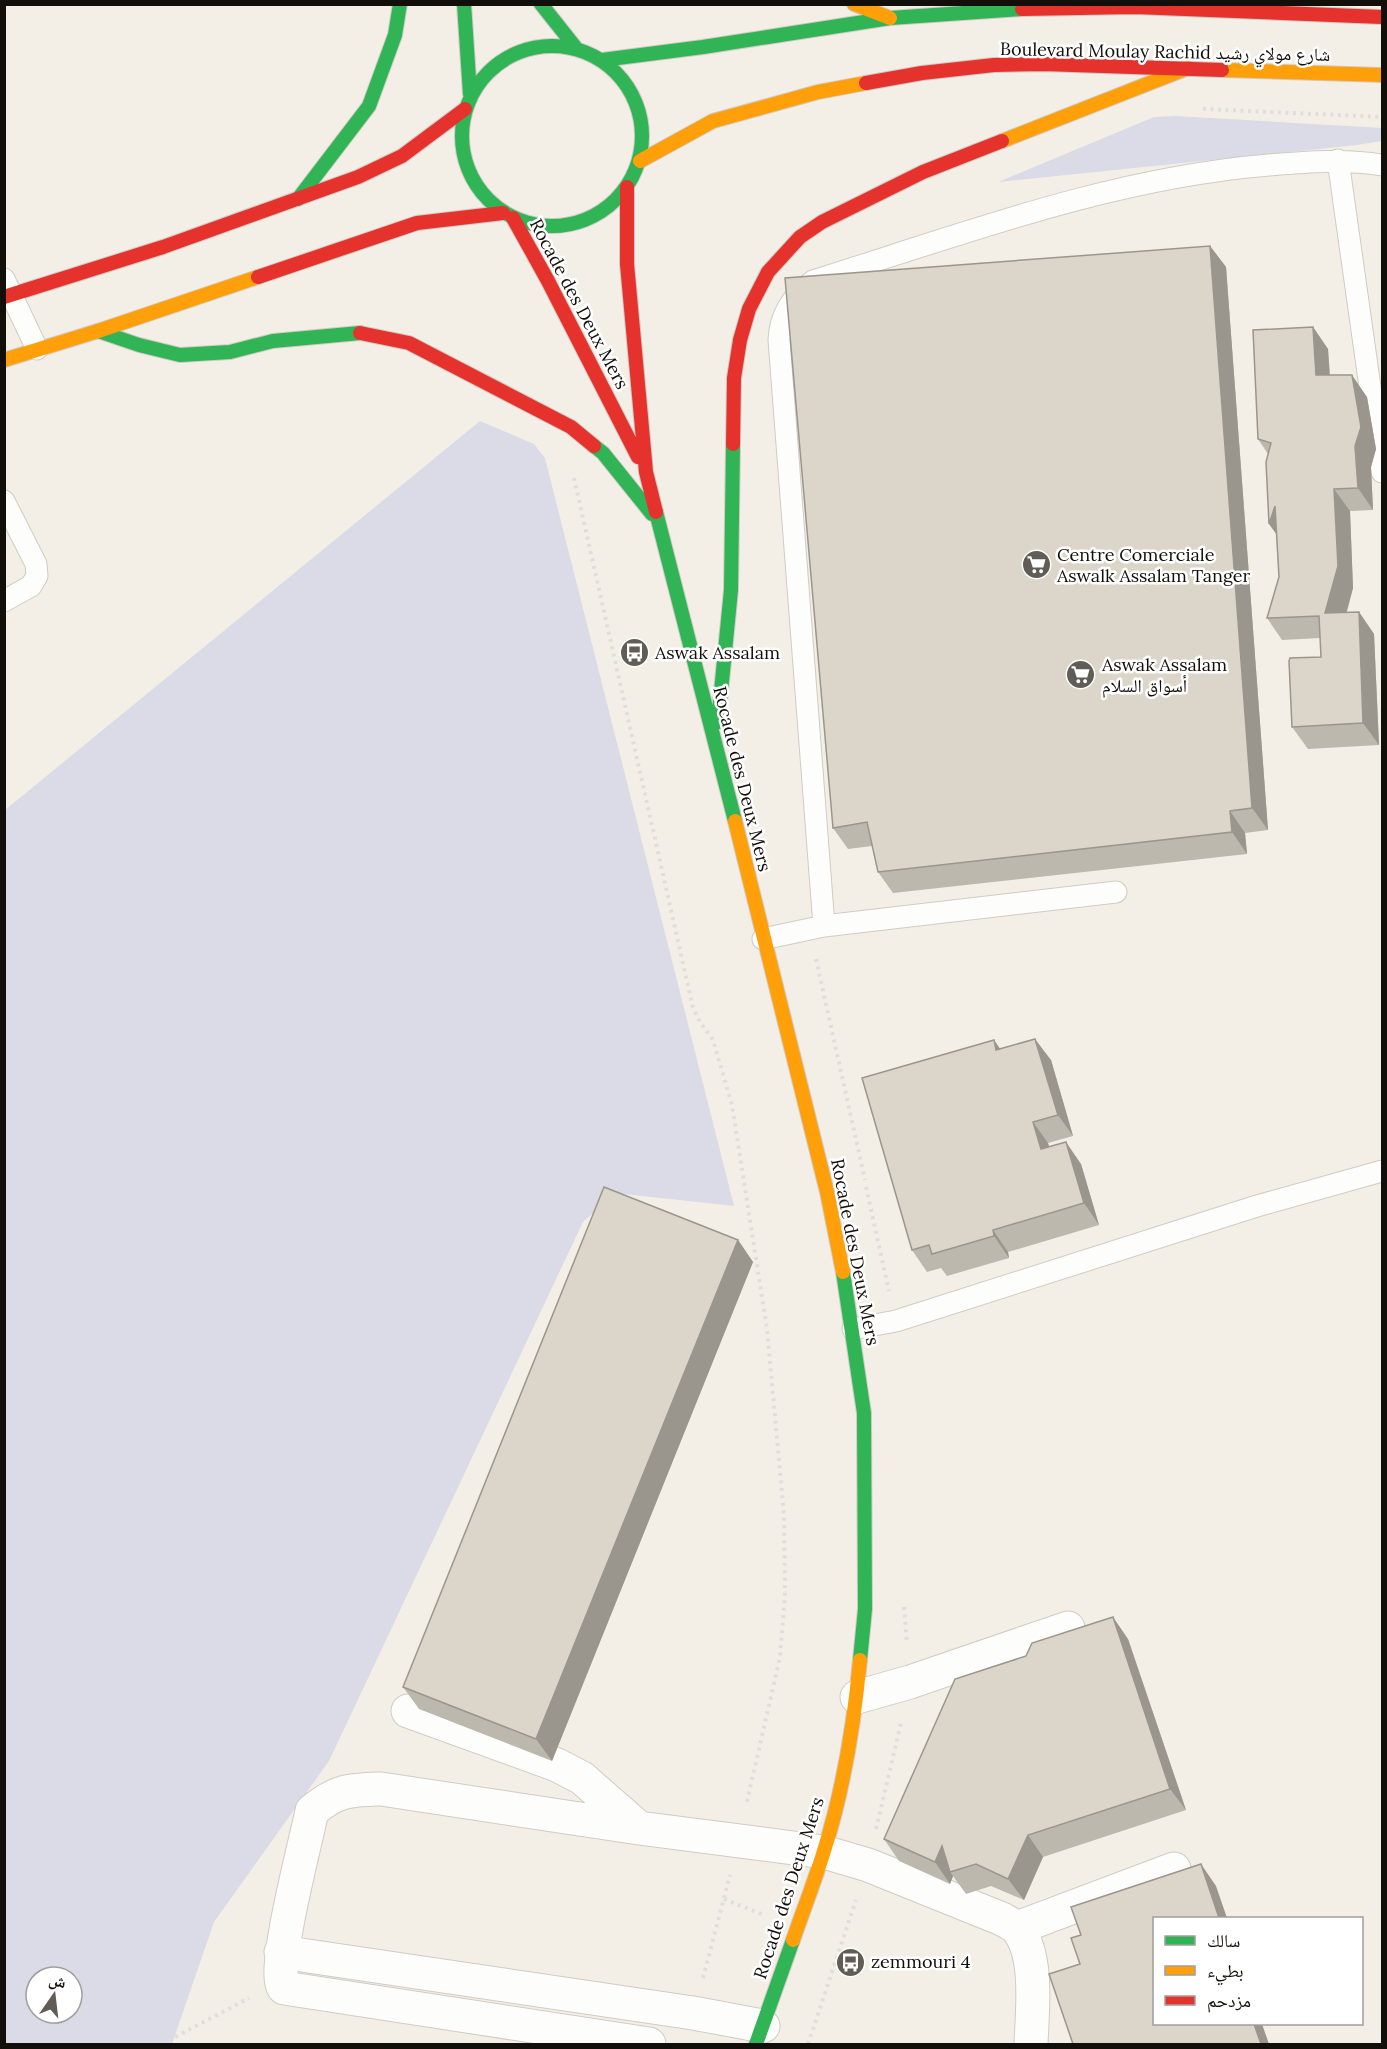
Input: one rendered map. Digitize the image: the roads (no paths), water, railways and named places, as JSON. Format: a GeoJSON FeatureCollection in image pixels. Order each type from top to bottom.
{"type":"FeatureCollection","features":[{"type":"Feature","properties":{"kind":"main road"},"geometry":{"type":"LineString","coordinates":[[298,199],[369,106],[395,35],[400,4]]}},
{"type":"Feature","properties":{"kind":"main road","name":"Rocade des Deux Mers"},"geometry":{"type":"LineString","coordinates":[[464,4],[470,94]]}},
{"type":"Feature","properties":{"kind":"main road","name":"Rocade des Deux Mers"},"geometry":{"type":"LineString","coordinates":[[541,4],[576,48]]}},
{"type":"Feature","properties":{"kind":"main road"},"geometry":{"type":"LineString","coordinates":[[854,4],[890,18]]}},
{"type":"Feature","properties":{"kind":"main road"},"geometry":{"type":"LineString","coordinates":[[602,60],[966,8],[1136,7],[1383,17]]}},
{"type":"Feature","properties":{"kind":"main road","name":"Rocade des Deux Mers"},"geometry":{"type":"LineString","coordinates":[[545,45],[576,48],[602,60],[624,79],[638,105],[643,133],[640,161],[627,187],[607,208],[582,222],[553,227],[522,222],[495,207],[474,183],[463,155],[461,124],[465,109],[470,94],[489,69],[515,52],[545,45]]}},
{"type":"Feature","properties":{"kind":"main road","name":"Boulevard Moulay Rachid شارع مولاي رشيد"},"geometry":{"type":"LineString","coordinates":[[640,161],[713,121],[818,92],[922,73],[1013,65],[1383,75]]}},
{"type":"Feature","properties":{"kind":"main road"},"geometry":{"type":"LineString","coordinates":[[716,745],[730,590],[734,378],[740,340],[749,309],[768,272],[800,237],[822,222],[923,172],[1188,68]]}},
{"type":"Feature","properties":{"kind":"main road"},"geometry":{"type":"LineString","coordinates":[[7,290],[163,247],[358,177],[402,156],[465,109]]}},
{"type":"Feature","properties":{"kind":"main road","name":"Rocade des Deux Mers"},"geometry":{"type":"LineString","coordinates":[[627,187],[627,264],[646,472],[827,1192],[853,1329],[864,1413],[865,1609],[857,1697],[844,1771],[824,1852],[760,2035]]}},
{"type":"Feature","properties":{"kind":"main road"},"geometry":{"type":"LineString","coordinates":[[4,360],[98,331],[417,222],[508,216]]}},
{"type":"Feature","properties":{"kind":"main road","name":"Rocade des Deux Mers"},"geometry":{"type":"LineString","coordinates":[[508,216],[548,281],[646,472]]}},
{"type":"Feature","properties":{"kind":"main road"},"geometry":{"type":"LineString","coordinates":[[98,331],[180,356],[230,352],[273,341],[358,333],[409,343],[572,427],[603,453],[658,523]]}},
{"type":"Feature","properties":{"kind":"street"},"geometry":{"type":"LineString","coordinates":[[857,1697],[910,1682],[1068,1628]]}},
{"type":"Feature","properties":{"kind":"street"},"geometry":{"type":"LineString","coordinates":[[408,1711],[557,1765],[582,1778],[639,1828]]}},
{"type":"Feature","properties":{"kind":"street"},"geometry":{"type":"LineString","coordinates":[[649,2044],[286,1990],[281,1986],[281,1967],[312,1811],[330,1796],[357,1790],[381,1790],[639,1828],[824,1852],[868,1865],[1002,1919],[1017,1928],[1026,1945],[1034,1984],[1031,2044]]}},
{"type":"Feature","properties":{"kind":"street"},"geometry":{"type":"LineString","coordinates":[[1017,1928],[1174,1869]]}},
{"type":"Feature","properties":{"kind":"street"},"geometry":{"type":"LineString","coordinates":[[281,1967],[693,2013],[760,2035]]}},
{"type":"Feature","properties":{"kind":"lane"},"geometry":{"type":"LineString","coordinates":[[1338,160],[1383,472]]}},
{"type":"Feature","properties":{"kind":"lane"},"geometry":{"type":"LineString","coordinates":[[824,926],[779,340],[780,327],[794,297],[813,281],[1017,215],[1157,180],[1228,169],[1338,160],[1383,165]]}},
{"type":"Feature","properties":{"kind":"lane"},"geometry":{"type":"LineString","coordinates":[[7,290],[37,350]]}},
{"type":"Feature","properties":{"kind":"lane"},"geometry":{"type":"LineString","coordinates":[[4,501],[36,564],[37,576],[31,586],[4,601]]}},
{"type":"Feature","properties":{"kind":"lane"},"geometry":{"type":"LineString","coordinates":[[763,939],[824,926],[1116,892]]}},
{"type":"Feature","properties":{"kind":"lane"},"geometry":{"type":"LineString","coordinates":[[853,1329],[896,1321],[1257,1206],[1383,1171]]}},
{"type":"Feature","properties":{"kind":"place","name":"Centre Comerciale Aswalk Assalam Tanger"},"geometry":{"type":"Point","coordinates":[1036,565]}},
{"type":"Feature","properties":{"kind":"place","name":"Aswak Assalam"},"geometry":{"type":"Point","coordinates":[634,653]}},
{"type":"Feature","properties":{"kind":"place","name":"Aswak Assalam أسواق السلام"},"geometry":{"type":"Point","coordinates":[1081,675]}},
{"type":"Feature","properties":{"kind":"place","name":"zemmouri 4"},"geometry":{"type":"Point","coordinates":[850,1962]}}]}
